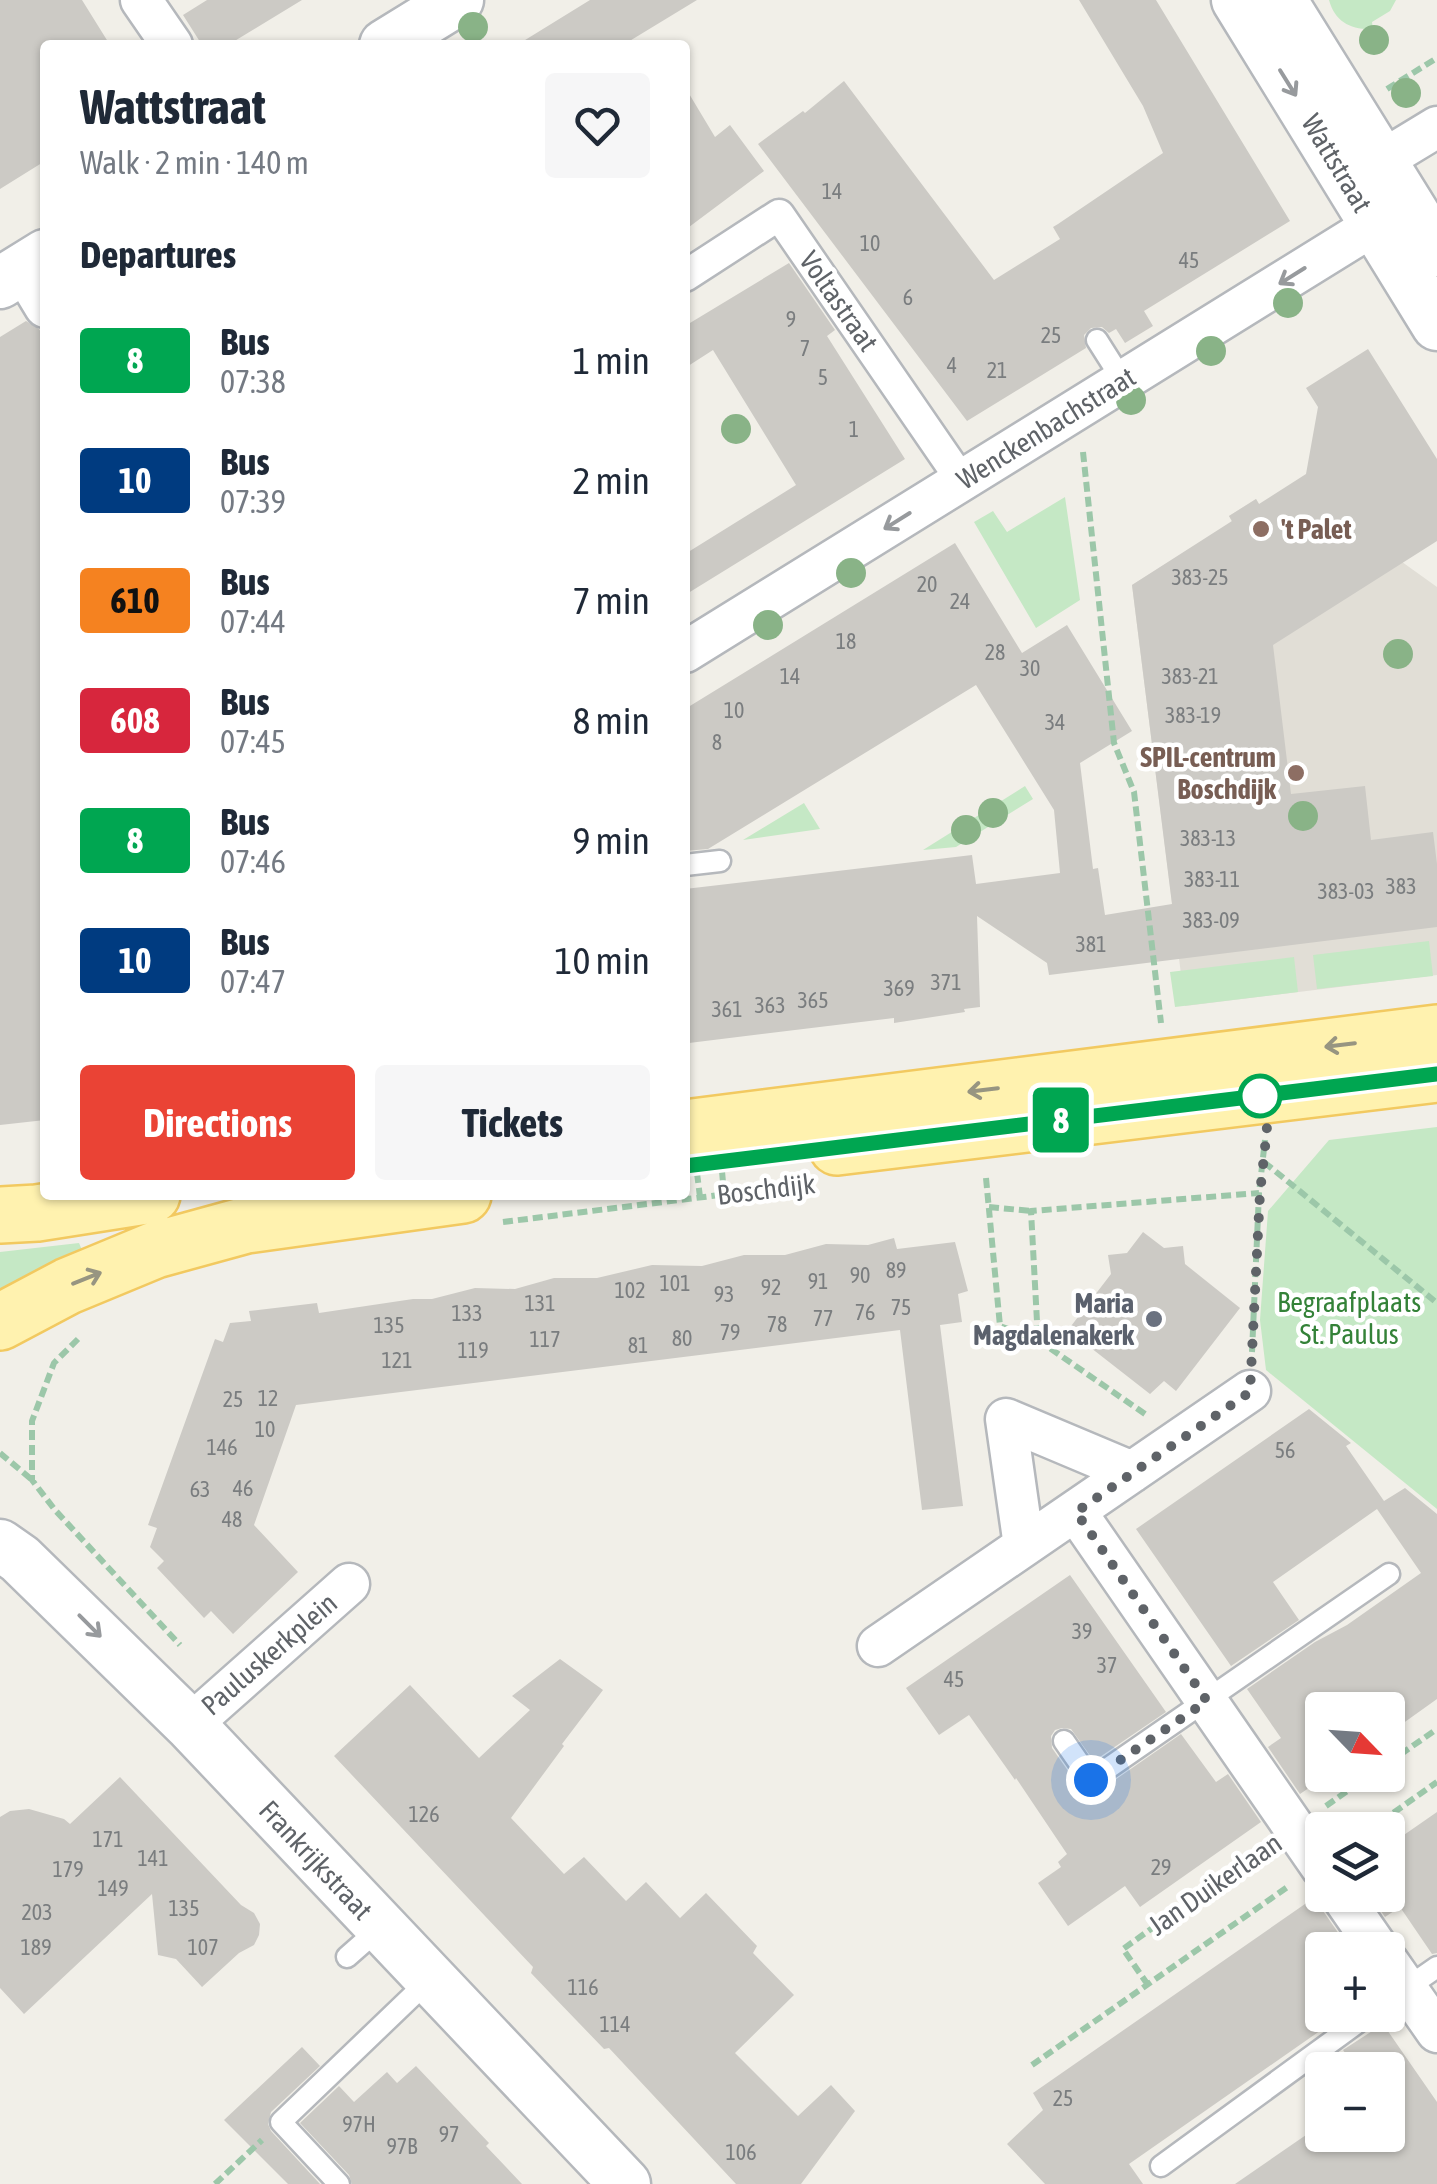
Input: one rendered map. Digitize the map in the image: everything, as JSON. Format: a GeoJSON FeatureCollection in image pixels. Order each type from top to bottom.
{"type":"FeatureCollection","features":[{"type":"Feature","properties":{"kind":"main road"},"geometry":{"type":"LineString","coordinates":[[702,1172],[1437,1033]]}},
{"type":"Feature","properties":{"kind":"main road","name":"Boschdijk"},"geometry":{"type":"LineString","coordinates":[[702,1172],[1437,1074]]}},
{"type":"Feature","properties":{"kind":"main road"},"geometry":{"type":"LineString","coordinates":[[0,1214],[37,1213],[120,1200]]}},
{"type":"Feature","properties":{"kind":"main road"},"geometry":{"type":"LineString","coordinates":[[0,1322],[68,1286],[138,1257],[246,1225],[475,1210]]}},
{"type":"Feature","properties":{"kind":"street"},"geometry":{"type":"LineString","coordinates":[[142,0],[169,40]]}},
{"type":"Feature","properties":{"kind":"street"},"geometry":{"type":"LineString","coordinates":[[393,40],[458,0]]}},
{"type":"Feature","properties":{"kind":"street","name":"Wattstraat"},"geometry":{"type":"LineString","coordinates":[[1237,0],[1392,215],[1437,251]]}},
{"type":"Feature","properties":{"kind":"street","name":"Wattstraat"},"geometry":{"type":"LineString","coordinates":[[1281,0],[1382,162],[1392,215],[1437,325]]}},
{"type":"Feature","properties":{"kind":"street"},"geometry":{"type":"LineString","coordinates":[[1382,162],[1437,127]]}},
{"type":"Feature","properties":{"kind":"street","name":"Voltastraat"},"geometry":{"type":"LineString","coordinates":[[690,273],[779,215],[962,480]]}},
{"type":"Feature","properties":{"kind":"street","name":"Wenckenbachstraat"},"geometry":{"type":"LineString","coordinates":[[690,649],[1392,215]]}},
{"type":"Feature","properties":{"kind":"street"},"geometry":{"type":"LineString","coordinates":[[878,1646],[1250,1392]]}},
{"type":"Feature","properties":{"kind":"street"},"geometry":{"type":"LineString","coordinates":[[1024,1546],[1006,1419],[1132,1472]]}},
{"type":"Feature","properties":{"kind":"street","name":"Jan Duikerlaan"},"geometry":{"type":"LineString","coordinates":[[1076,1512],[1305,1844]]}},
{"type":"Feature","properties":{"kind":"street","name":"Frankrijkstraat"},"geometry":{"type":"LineString","coordinates":[[0,1546],[207,1709],[363,1942],[430,1980],[624,2184]]}},
{"type":"Feature","properties":{"kind":"street","name":"Pauluskerkplein"},"geometry":{"type":"LineString","coordinates":[[207,1709],[349,1584]]}},
{"type":"Feature","properties":{"kind":"street"},"geometry":{"type":"LineString","coordinates":[[1405,1981],[1437,2032]]}},
{"type":"Feature","properties":{"kind":"lane"},"geometry":{"type":"LineString","coordinates":[[1098,340],[1124,380]]}},
{"type":"Feature","properties":{"kind":"lane"},"geometry":{"type":"LineString","coordinates":[[690,864],[720,861]]}},
{"type":"Feature","properties":{"kind":"lane"},"geometry":{"type":"LineString","coordinates":[[1064,1740],[1091,1780],[1388,1574]]}},
{"type":"Feature","properties":{"kind":"lane"},"geometry":{"type":"LineString","coordinates":[[339,2184],[281,2122],[430,1980]]}},
{"type":"Feature","properties":{"kind":"lane"},"geometry":{"type":"LineString","coordinates":[[1161,2166],[1345,2032]]}},
{"type":"Feature","properties":{"kind":"path"},"geometry":{"type":"LineString","coordinates":[[1079,408],[1114,743],[1134,792],[1162,1029]]}},
{"type":"Feature","properties":{"kind":"path"},"geometry":{"type":"LineString","coordinates":[[1250,1392],[1267,1129]]}},
{"type":"Feature","properties":{"kind":"path"},"geometry":{"type":"LineString","coordinates":[[1263,1161],[1437,1303]]}},
{"type":"Feature","properties":{"kind":"path"},"geometry":{"type":"LineString","coordinates":[[985,1162],[1000,1326],[1038,1340],[1181,1438]]}},
{"type":"Feature","properties":{"kind":"path","name":"Boschdijk"},"geometry":{"type":"LineString","coordinates":[[702,1172],[817,1183]]}},
{"type":"Feature","properties":{"kind":"path"},"geometry":{"type":"LineString","coordinates":[[988,1207],[1031,1211],[1260,1193]]}},
{"type":"Feature","properties":{"kind":"path","name":"Boschdijk"},"geometry":{"type":"LineString","coordinates":[[475,1210],[535,1200]]}},
{"type":"Feature","properties":{"kind":"path"},"geometry":{"type":"LineString","coordinates":[[1031,1211],[1038,1340]]}},
{"type":"Feature","properties":{"kind":"path"},"geometry":{"type":"LineString","coordinates":[[32,1480],[32,1421],[54,1363],[80,1337]]}},
{"type":"Feature","properties":{"kind":"path"},"geometry":{"type":"LineString","coordinates":[[0,1453],[32,1480],[207,1709]]}},
{"type":"Feature","properties":{"kind":"path"},"geometry":{"type":"LineString","coordinates":[[1405,1751],[1437,1728]]}},
{"type":"Feature","properties":{"kind":"path"},"geometry":{"type":"LineString","coordinates":[[1394,1812],[1437,1782]]}},
{"type":"Feature","properties":{"kind":"path","name":"Jan Duikerlaan"},"geometry":{"type":"LineString","coordinates":[[1148,1984],[1123,1949],[1346,1792]]}},
{"type":"Feature","properties":{"kind":"path","name":"Jan Duikerlaan"},"geometry":{"type":"LineString","coordinates":[[1032,2065],[1148,1984],[1305,1890]]}},
{"type":"Feature","properties":{"kind":"path"},"geometry":{"type":"LineString","coordinates":[[215,2184],[281,2122]]}},
{"type":"Feature","properties":{"kind":"shaded area","name":"SPIL-centrum Boschdijk"},"geometry":{"type":"Polygon","coordinates":[[[1256,499],[1259,504],[1356,529],[1437,587],[1437,975],[1185,1006],[1132,585],[1232,522],[1229,516],[1256,499]]]}},
{"type":"Feature","properties":{"kind":"green space"},"geometry":{"type":"Polygon","coordinates":[[[1329,0],[1396,0],[1390,11],[1372,22],[1373,29],[1345,23],[1335,14],[1329,0]]]}},
{"type":"Feature","properties":{"kind":"green space"},"geometry":{"type":"Polygon","coordinates":[[[1065,497],[1080,600],[1036,628],[974,522],[993,511],[1007,532],[1065,497]]]}},
{"type":"Feature","properties":{"kind":"green space"},"geometry":{"type":"Polygon","coordinates":[[[1025,786],[1033,799],[956,847],[923,850],[1025,786]]]}},
{"type":"Feature","properties":{"kind":"green space"},"geometry":{"type":"Polygon","coordinates":[[[804,803],[820,829],[743,840],[804,803]]]}},
{"type":"Feature","properties":{"kind":"green space"},"geometry":{"type":"Polygon","coordinates":[[[1429,941],[1433,976],[1317,989],[1313,955],[1429,941]]]}},
{"type":"Feature","properties":{"kind":"green space"},"geometry":{"type":"Polygon","coordinates":[[[1294,957],[1298,992],[1175,1007],[1170,972],[1294,957]]]}},
{"type":"Feature","properties":{"kind":"green space","name":"Begraafplaats St. Paulus"},"geometry":{"type":"Polygon","coordinates":[[[1437,1127],[1437,1509],[1266,1370],[1260,1320],[1268,1211],[1329,1140],[1437,1127]]]}},
{"type":"Feature","properties":{"kind":"green space"},"geometry":{"type":"Polygon","coordinates":[[[79,1243],[82,1250],[0,1290],[0,1252],[79,1243]]]}},
{"type":"Feature","properties":{"kind":"building"},"geometry":{"type":"Polygon","coordinates":[[[0,0],[82,0],[107,40],[40,40],[40,164],[0,189],[0,0]]]}},
{"type":"Feature","properties":{"kind":"building"},"geometry":{"type":"Polygon","coordinates":[[[207,0],[302,0],[236,40],[199,40],[183,15],[207,0]]]}},
{"type":"Feature","properties":{"kind":"building"},"geometry":{"type":"Polygon","coordinates":[[[590,0],[697,0],[631,40],[525,40],[590,0]]]}},
{"type":"Feature","properties":{"kind":"building"},"geometry":{"type":"Polygon","coordinates":[[[1079,0],[1156,0],[1290,221],[1144,311],[1153,326],[1125,343],[1116,329],[1109,333],[1102,327],[1091,328],[1084,335],[1086,348],[967,421],[758,144],[844,81],[994,280],[1060,239],[1053,227],[1163,153],[1143,106],[1079,0]]]}},
{"type":"Feature","properties":{"kind":"building"},"geometry":{"type":"Polygon","coordinates":[[[690,95],[715,137],[730,125],[764,171],[690,226],[690,95]]]}},
{"type":"Feature","properties":{"kind":"building"},"geometry":{"type":"Polygon","coordinates":[[[789,263],[835,330],[827,336],[905,459],[690,592],[690,551],[796,485],[713,350],[690,365],[690,323],[789,263]]]}},
{"type":"Feature","properties":{"kind":"building"},"geometry":{"type":"Polygon","coordinates":[[[26,321],[40,331],[40,1121],[0,1125],[0,337],[26,321]]]}},
{"type":"Feature","properties":{"kind":"building"},"geometry":{"type":"Polygon","coordinates":[[[1368,349],[1437,459],[1437,541],[1273,645],[1291,794],[1365,786],[1371,840],[1433,832],[1437,927],[1049,975],[1047,963],[977,916],[980,1007],[894,1023],[894,1018],[690,1043],[690,888],[972,855],[976,884],[1060,873],[1054,810],[976,685],[708,849],[690,851],[690,706],[955,543],[1022,653],[1067,625],[1132,731],[1080,763],[1093,869],[1098,868],[1105,915],[1172,904],[1132,585],[1232,521],[1229,516],[1256,499],[1259,504],[1306,474],[1318,407],[1306,388],[1368,349]]]}},
{"type":"Feature","properties":{"kind":"building","name":"Maria Magdalenakerk"},"geometry":{"type":"Polygon","coordinates":[[[1143,1232],[1164,1248],[1183,1246],[1185,1264],[1240,1308],[1176,1391],[1164,1381],[1150,1394],[1068,1330],[1111,1274],[1108,1255],[1127,1253],[1143,1232]]]}},
{"type":"Feature","properties":{"kind":"building"},"geometry":{"type":"Polygon","coordinates":[[[894,1238],[897,1249],[955,1242],[968,1291],[958,1294],[962,1322],[940,1325],[963,1506],[922,1510],[900,1330],[296,1405],[254,1525],[298,1572],[233,1634],[211,1611],[204,1618],[157,1568],[164,1561],[150,1547],[157,1528],[148,1525],[215,1339],[223,1342],[230,1323],[251,1321],[249,1311],[317,1303],[319,1313],[432,1299],[475,1288],[515,1289],[554,1278],[597,1278],[652,1265],[702,1266],[744,1255],[785,1255],[826,1244],[868,1245],[894,1238]]]}},
{"type":"Feature","properties":{"kind":"building"},"geometry":{"type":"Polygon","coordinates":[[[1309,1409],[1351,1443],[1346,1446],[1384,1501],[1405,1488],[1437,1514],[1437,1699],[1405,1722],[1405,1692],[1305,1692],[1305,1791],[1300,1794],[1268,1747],[1281,1738],[1247,1689],[1421,1573],[1377,1509],[1273,1582],[1299,1620],[1231,1666],[1136,1529],[1309,1409]]]}},
{"type":"Feature","properties":{"kind":"building"},"geometry":{"type":"Polygon","coordinates":[[[1070,1575],[1166,1712],[1094,1761],[1071,1729],[1055,1730],[1052,1748],[1080,1788],[1086,1793],[1099,1791],[1181,1734],[1216,1782],[1228,1774],[1261,1822],[1140,1907],[1125,1886],[1068,1926],[1038,1883],[1061,1867],[1058,1862],[1067,1854],[1016,1778],[969,1715],[939,1735],[906,1688],[1070,1575]]]}},
{"type":"Feature","properties":{"kind":"building"},"geometry":{"type":"Polygon","coordinates":[[[560,1659],[603,1690],[511,1818],[564,1874],[584,1857],[626,1901],[646,1882],[680,1918],[706,1893],[757,1946],[753,1953],[794,1995],[735,2053],[798,2116],[831,2085],[855,2111],[801,2184],[736,2184],[609,2048],[604,2049],[531,1973],[533,1967],[334,1756],[410,1685],[479,1758],[530,1710],[512,1696],[560,1659]]]}},
{"type":"Feature","properties":{"kind":"building"},"geometry":{"type":"Polygon","coordinates":[[[120,1777],[241,1905],[254,1913],[260,1924],[259,1935],[254,1945],[239,1953],[202,1987],[176,1959],[158,1955],[152,1894],[24,2014],[0,1988],[0,1817],[10,1811],[29,1809],[70,1824],[120,1777]]]}},
{"type":"Feature","properties":{"kind":"building"},"geometry":{"type":"Polygon","coordinates":[[[1437,1812],[1437,1953],[1432,1954],[1403,1912],[1405,1834],[1437,1812]]]}},
{"type":"Feature","properties":{"kind":"building"},"geometry":{"type":"Polygon","coordinates":[[[1305,1904],[1305,1912],[1324,1912],[1338,1932],[1305,1932],[1305,2032],[1318,2032],[1129,2164],[1143,2184],[1045,2184],[1007,2144],[1043,2110],[1033,2093],[1305,1904]]]}},
{"type":"Feature","properties":{"kind":"building"},"geometry":{"type":"Polygon","coordinates":[[[1371,2032],[1389,2032],[1402,2052],[1344,2052],[1371,2032]]]}},
{"type":"Feature","properties":{"kind":"building"},"geometry":{"type":"Polygon","coordinates":[[[302,2047],[320,2066],[271,2112],[268,2124],[320,2184],[288,2184],[224,2120],[302,2047]]]}},
{"type":"Feature","properties":{"kind":"building"},"geometry":{"type":"Polygon","coordinates":[[[1405,2056],[1437,2102],[1437,2184],[1235,2184],[1305,2136],[1305,2152],[1405,2152],[1405,2056]]]}},
{"type":"Feature","properties":{"kind":"building"},"geometry":{"type":"Polygon","coordinates":[[[416,2066],[522,2184],[352,2184],[349,2175],[300,2123],[339,2086],[354,2102],[387,2072],[397,2083],[416,2066]]]}},
{"type":"Feature","properties":{"kind":"bus line","name":"8"},"geometry":{"type":"LineString","coordinates":[[690,1165],[1437,1074]]}},
{"type":"Feature","properties":{"kind":"place","name":"'t Palet"},"geometry":{"type":"Point","coordinates":[1261,529]}},
{"type":"Feature","properties":{"kind":"place","name":"SPIL-centrum Boschdijk"},"geometry":{"type":"Point","coordinates":[1296,773]}},
{"type":"Feature","properties":{"kind":"place","name":"Maria Magdalenakerk"},"geometry":{"type":"Point","coordinates":[1154,1319]}},
{"type":"Feature","properties":{"kind":"route"},"geometry":{"type":"LineString","coordinates":[[1091,1780],[1207,1701],[1076,1512],[1250,1392],[1267,1129],[1260,1096]]}}]}
